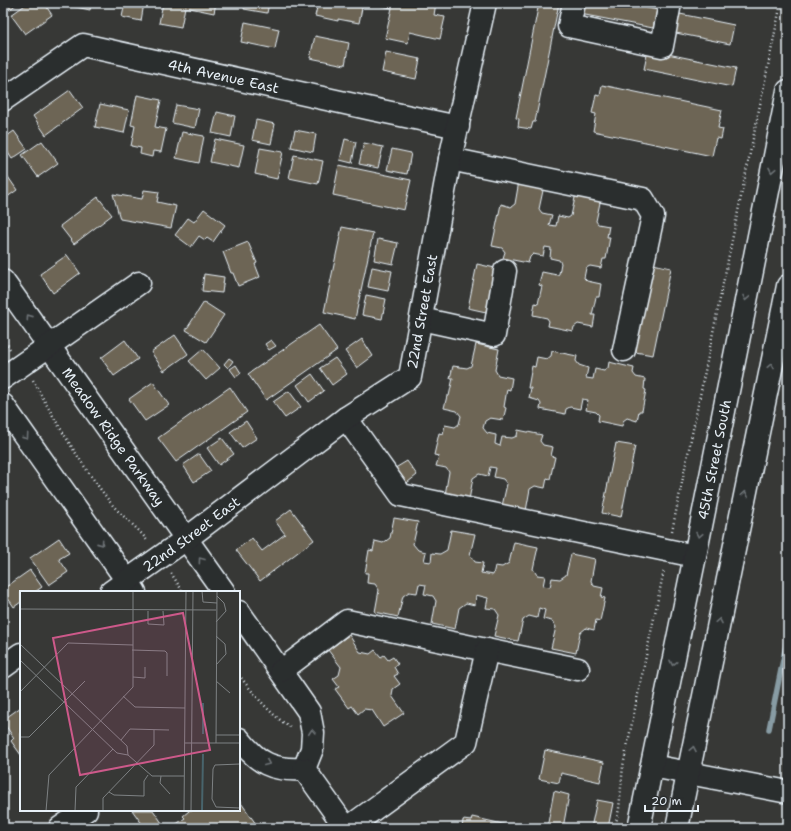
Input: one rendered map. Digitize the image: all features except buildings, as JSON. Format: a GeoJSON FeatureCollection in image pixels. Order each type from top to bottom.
{"type":"FeatureCollection","features":[{"type":"Feature","properties":{"kind":"street","name":"22nd Street East"},"geometry":{"type":"LineString","coordinates":[[124,588],[159,557],[186,539],[346,418],[410,377],[450,159],[485,3]]}},
{"type":"Feature","properties":{"kind":"street"},"geometry":{"type":"LineString","coordinates":[[574,3],[569,26],[662,46],[670,3]]}},
{"type":"Feature","properties":{"kind":"street","name":"4th Avenue East"},"geometry":{"type":"LineString","coordinates":[[3,100],[83,45],[372,110],[458,127]]}},
{"type":"Feature","properties":{"kind":"street","name":"45th Street South"},"geometry":{"type":"LineString","coordinates":[[639,828],[788,91]]}},
{"type":"Feature","properties":{"kind":"street"},"geometry":{"type":"LineString","coordinates":[[450,159],[643,199],[653,216],[624,350]]}},
{"type":"Feature","properties":{"kind":"street"},"geometry":{"type":"LineString","coordinates":[[421,319],[494,335],[505,270]]}},
{"type":"Feature","properties":{"kind":"street","name":"Meadow Ridge Parkway"},"geometry":{"type":"LineString","coordinates":[[3,281],[223,591]]}},
{"type":"Feature","properties":{"kind":"street"},"geometry":{"type":"LineString","coordinates":[[3,378],[139,283]]}},
{"type":"Feature","properties":{"kind":"street"},"geometry":{"type":"LineString","coordinates":[[677,828],[788,286]]}},
{"type":"Feature","properties":{"kind":"street"},"geometry":{"type":"LineString","coordinates":[[3,405],[124,588]]}},
{"type":"Feature","properties":{"kind":"street"},"geometry":{"type":"LineString","coordinates":[[346,418],[401,495],[695,556]]}},
{"type":"Feature","properties":{"kind":"street"},"geometry":{"type":"LineString","coordinates":[[240,613],[309,712],[313,740],[312,749],[304,769]]}},
{"type":"Feature","properties":{"kind":"street"},"geometry":{"type":"LineString","coordinates":[[281,671],[347,621],[578,669]]}},
{"type":"Feature","properties":{"kind":"street"},"geometry":{"type":"LineString","coordinates":[[304,769],[347,828],[466,742],[486,650]]}},
{"type":"Feature","properties":{"kind":"street"},"geometry":{"type":"LineString","coordinates":[[3,667],[20,655]]}},
{"type":"Feature","properties":{"kind":"street"},"geometry":{"type":"LineString","coordinates":[[240,739],[263,763],[287,770],[304,769]]}},
{"type":"Feature","properties":{"kind":"street"},"geometry":{"type":"LineString","coordinates":[[652,766],[788,792]]}},
{"type":"Feature","properties":{"kind":"street"},"geometry":{"type":"LineString","coordinates":[[60,828],[85,811]]}},
{"type":"Feature","properties":{"kind":"path"},"geometry":{"type":"LineString","coordinates":[[615,828],[619,809],[623,766],[781,3]]}},
{"type":"Feature","properties":{"kind":"path"},"geometry":{"type":"LineString","coordinates":[[3,338],[33,380],[59,428],[86,469],[111,503],[145,537],[182,591]]}},
{"type":"Feature","properties":{"kind":"path"},"geometry":{"type":"LineString","coordinates":[[240,676],[250,689],[286,725],[313,740]]}},
{"type":"Feature","properties":{"kind":"waterway"},"geometry":{"type":"LineString","coordinates":[[769,729],[788,635]]}}]}
